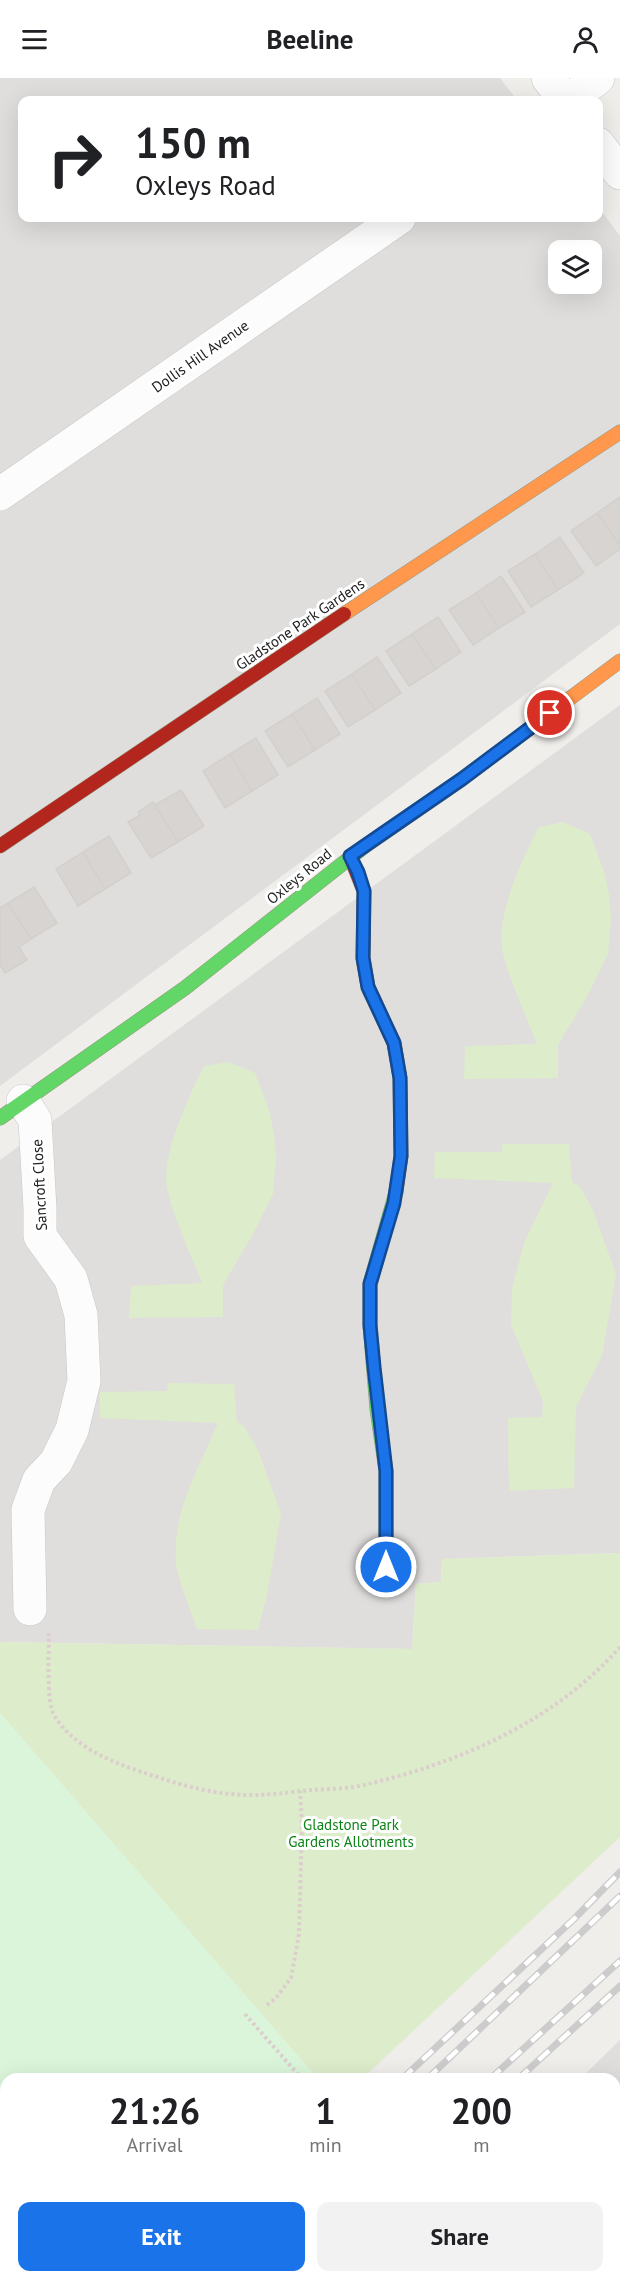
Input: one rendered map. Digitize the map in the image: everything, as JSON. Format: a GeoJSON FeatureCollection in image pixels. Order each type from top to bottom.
{"type":"FeatureCollection","features":[{"type":"Feature","properties":{"kind":"street"},"geometry":{"type":"LineString","coordinates":[[548,78],[564,96]]}},
{"type":"Feature","properties":{"kind":"street"},"geometry":{"type":"LineString","coordinates":[[573,96],[598,78]]}},
{"type":"Feature","properties":{"kind":"street"},"geometry":{"type":"LineString","coordinates":[[603,151],[620,173]]}},
{"type":"Feature","properties":{"kind":"street","name":"Dollis Hill Avenue"},"geometry":{"type":"LineString","coordinates":[[0,494],[393,222]]}},
{"type":"Feature","properties":{"kind":"street","name":"Gladstone Park Gardens"},"geometry":{"type":"LineString","coordinates":[[0,846],[261,669],[620,432]]}},
{"type":"Feature","properties":{"kind":"street","name":"Oxleys Road"},"geometry":{"type":"LineString","coordinates":[[11,1109],[185,988],[350,856],[462,779],[620,661]]}},
{"type":"Feature","properties":{"kind":"street"},"geometry":{"type":"LineString","coordinates":[[350,856],[364,891],[363,958],[368,987],[394,1043],[400,1078],[401,1156],[394,1203],[370,1284],[370,1325],[386,1471],[386,1567]]}},
{"type":"Feature","properties":{"kind":"street","name":"Sancroft Close"},"geometry":{"type":"LineString","coordinates":[[11,1109],[35,1120],[40,1236],[71,1279],[81,1316],[84,1381],[72,1430],[56,1462],[39,1480],[28,1510],[40,1621]]}},
{"type":"Feature","properties":{"kind":"path"},"geometry":{"type":"LineString","coordinates":[[40,1621],[53,1714],[74,1738],[121,1765],[183,1785],[232,1794],[366,1785],[445,1762],[494,1740],[559,1703],[620,1647]]}},
{"type":"Feature","properties":{"kind":"path"},"geometry":{"type":"LineString","coordinates":[[267,2005],[276,1998],[291,1978],[299,1934],[302,1825],[300,1791]]}},
{"type":"Feature","properties":{"kind":"path"},"geometry":{"type":"LineString","coordinates":[[245,2014],[297,2073]]}},
{"type":"Feature","properties":{"kind":"shaded area"},"geometry":{"type":"Polygon","coordinates":[[[0,78],[500,78],[514,96],[18,96],[18,222],[603,222],[603,213],[620,236],[620,624],[0,1086],[0,78]]]}},
{"type":"Feature","properties":{"kind":"shaded area"},"geometry":{"type":"Polygon","coordinates":[[[620,705],[620,1553],[442,1559],[441,1582],[416,1584],[412,1649],[0,1642],[0,1160],[620,705]]]}},
{"type":"Feature","properties":{"kind":"shaded area"},"geometry":{"type":"Polygon","coordinates":[[[620,2040],[620,2073],[586,2073],[620,2040]]]}},
{"type":"Feature","properties":{"kind":"green space"},"geometry":{"type":"Polygon","coordinates":[[[563,822],[590,834],[604,871],[611,917],[608,954],[589,993],[558,1045],[558,1078],[464,1079],[465,1046],[537,1044],[505,961],[501,935],[512,886],[539,827],[563,822]]]}},
{"type":"Feature","properties":{"kind":"green space"},"geometry":{"type":"Polygon","coordinates":[[[228,1062],[255,1073],[269,1110],[276,1157],[273,1194],[223,1285],[223,1317],[129,1318],[131,1286],[202,1283],[173,1211],[166,1175],[172,1143],[204,1066],[228,1062]]]}},
{"type":"Feature","properties":{"kind":"green space"},"geometry":{"type":"Polygon","coordinates":[[[502,1144],[569,1144],[572,1182],[579,1186],[593,1210],[616,1274],[602,1356],[576,1407],[574,1488],[509,1491],[508,1418],[542,1417],[543,1401],[511,1325],[512,1288],[524,1243],[553,1183],[434,1178],[435,1152],[502,1152],[502,1144]]]}},
{"type":"Feature","properties":{"kind":"green space"},"geometry":{"type":"Polygon","coordinates":[[[168,1383],[234,1384],[237,1422],[244,1426],[258,1450],[281,1514],[267,1595],[258,1630],[197,1629],[177,1570],[178,1525],[188,1490],[218,1423],[100,1418],[100,1392],[167,1391],[168,1383]]]}},
{"type":"Feature","properties":{"kind":"green space","name":"Gladstone Park Gardens Allotments"},"geometry":{"type":"Polygon","coordinates":[[[620,1553],[620,1837],[368,2073],[313,2073],[0,1713],[0,1642],[412,1649],[416,1584],[441,1582],[442,1559],[620,1553]]]}},
{"type":"Feature","properties":{"kind":"green space"},"geometry":{"type":"Polygon","coordinates":[[[0,1713],[313,2073],[0,2073],[0,1713]]]}},
{"type":"Feature","properties":{"kind":"building"},"geometry":{"type":"Polygon","coordinates":[[[620,497],[620,545],[597,513],[620,497]]]}},
{"type":"Feature","properties":{"kind":"building"},"geometry":{"type":"Polygon","coordinates":[[[597,513],[620,545],[620,549],[596,566],[571,531],[597,513]]]}},
{"type":"Feature","properties":{"kind":"building"},"geometry":{"type":"Polygon","coordinates":[[[560,537],[584,573],[558,590],[535,554],[560,537]]]}},
{"type":"Feature","properties":{"kind":"building"},"geometry":{"type":"Polygon","coordinates":[[[535,554],[558,590],[531,607],[508,571],[535,554]]]}},
{"type":"Feature","properties":{"kind":"building"},"geometry":{"type":"Polygon","coordinates":[[[501,576],[525,612],[499,628],[476,593],[501,576]]]}},
{"type":"Feature","properties":{"kind":"building"},"geometry":{"type":"Polygon","coordinates":[[[476,593],[499,628],[473,645],[449,610],[476,593]]]}},
{"type":"Feature","properties":{"kind":"building"},"geometry":{"type":"Polygon","coordinates":[[[438,617],[461,652],[436,669],[412,634],[438,617]]]}},
{"type":"Feature","properties":{"kind":"building"},"geometry":{"type":"Polygon","coordinates":[[[412,634],[436,669],[409,686],[386,651],[412,634]]]}},
{"type":"Feature","properties":{"kind":"building"},"geometry":{"type":"Polygon","coordinates":[[[377,657],[401,693],[375,710],[352,674],[377,657]]]}},
{"type":"Feature","properties":{"kind":"building"},"geometry":{"type":"Polygon","coordinates":[[[352,674],[375,710],[348,727],[325,691],[352,674]]]}},
{"type":"Feature","properties":{"kind":"building"},"geometry":{"type":"Polygon","coordinates":[[[317,698],[340,734],[315,750],[292,714],[317,698]]]}},
{"type":"Feature","properties":{"kind":"building"},"geometry":{"type":"Polygon","coordinates":[[[292,714],[315,750],[288,767],[265,731],[292,714]]]}},
{"type":"Feature","properties":{"kind":"building"},"geometry":{"type":"Polygon","coordinates":[[[256,738],[278,775],[252,791],[230,754],[256,738]]]}},
{"type":"Feature","properties":{"kind":"building"},"geometry":{"type":"Polygon","coordinates":[[[230,754],[252,791],[225,808],[203,771],[230,754]]]}},
{"type":"Feature","properties":{"kind":"building"},"geometry":{"type":"Polygon","coordinates":[[[181,790],[204,826],[178,842],[155,805],[181,790]]]}},
{"type":"Feature","properties":{"kind":"building"},"geometry":{"type":"Polygon","coordinates":[[[153,802],[178,842],[151,858],[128,822],[140,815],[138,812],[153,802]]]}},
{"type":"Feature","properties":{"kind":"building"},"geometry":{"type":"Polygon","coordinates":[[[109,836],[131,873],[105,889],[83,852],[109,836]]]}},
{"type":"Feature","properties":{"kind":"building"},"geometry":{"type":"Polygon","coordinates":[[[83,852],[105,889],[78,906],[56,869],[83,852]]]}},
{"type":"Feature","properties":{"kind":"building"},"geometry":{"type":"Polygon","coordinates":[[[34,887],[57,923],[31,939],[8,903],[34,887]]]}},
{"type":"Feature","properties":{"kind":"building"},"geometry":{"type":"Polygon","coordinates":[[[8,903],[31,939],[19,947],[27,960],[5,973],[0,965],[0,908],[8,903]]]}},
{"type":"Feature","properties":{"kind":"railway"},"geometry":{"type":"LineString","coordinates":[[408,2073],[574,1919],[620,1872]]}},
{"type":"Feature","properties":{"kind":"railway"},"geometry":{"type":"LineString","coordinates":[[433,2073],[620,1896]]}},
{"type":"Feature","properties":{"kind":"railway"},"geometry":{"type":"LineString","coordinates":[[497,2073],[620,1961]]}},
{"type":"Feature","properties":{"kind":"railway"},"geometry":{"type":"LineString","coordinates":[[525,2073],[620,1986]]}},
{"type":"Feature","properties":{"kind":"traffic: fast"},"geometry":{"type":"LineString","coordinates":[[0,1118],[185,988],[365,846]]}},
{"type":"Feature","properties":{"kind":"traffic: fast"},"geometry":{"type":"LineString","coordinates":[[386,1567],[386,1471],[377,1409],[370,1325],[370,1284],[396,1192]]}},
{"type":"Feature","properties":{"kind":"traffic: slow"},"geometry":{"type":"LineString","coordinates":[[344,614],[620,432]]}},
{"type":"Feature","properties":{"kind":"traffic: slow"},"geometry":{"type":"LineString","coordinates":[[365,846],[462,779],[620,661]]}},
{"type":"Feature","properties":{"kind":"traffic: jam"},"geometry":{"type":"LineString","coordinates":[[0,846],[344,614]]}},
{"type":"Feature","properties":{"kind":"traffic: jam"},"geometry":{"type":"LineString","coordinates":[[350,856],[364,891],[363,958],[368,987],[394,1043],[400,1078],[401,1156],[396,1192]]}},
{"type":"Feature","properties":{"kind":"route"},"geometry":{"type":"LineString","coordinates":[[386,1567],[386,1471],[377,1409],[370,1325],[370,1284],[394,1203],[401,1156],[400,1078],[394,1043],[368,987],[363,958],[364,891],[350,856],[462,779],[550,713]]}}]}
